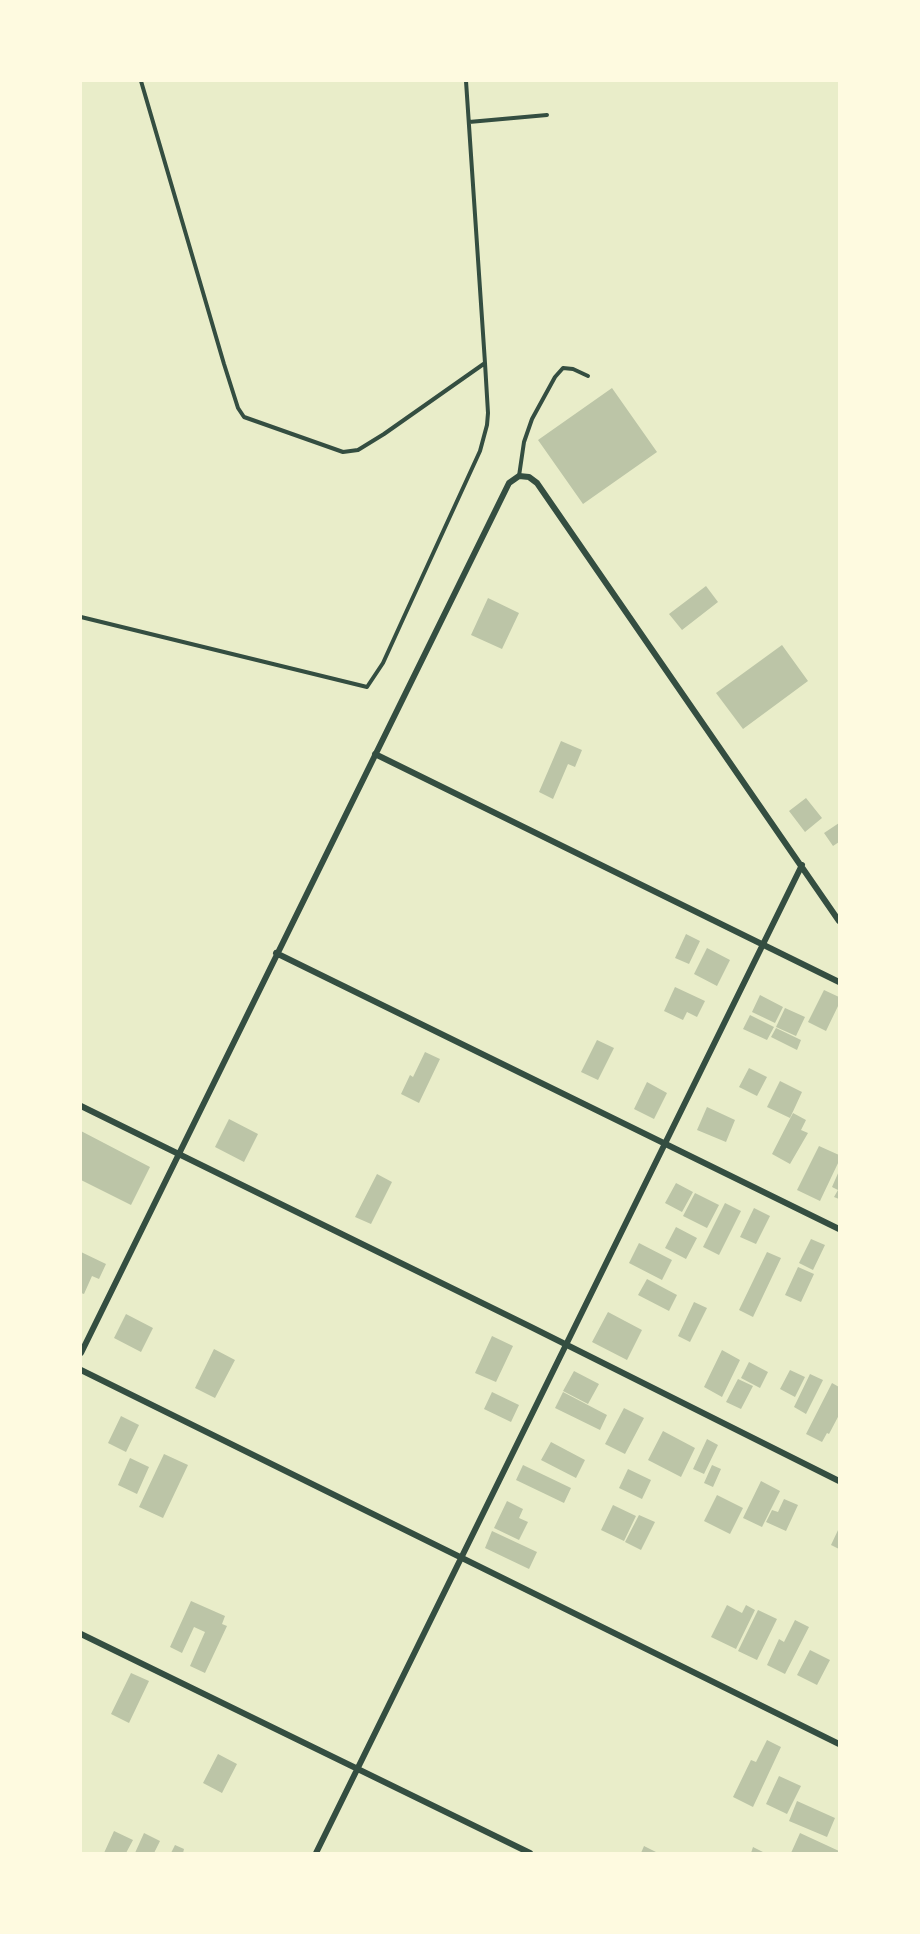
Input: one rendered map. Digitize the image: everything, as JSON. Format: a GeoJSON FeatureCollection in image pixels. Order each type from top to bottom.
{"type":"FeatureCollection","features":[{"type":"Feature","properties":{"kind":"street"},"geometry":{"type":"LineString","coordinates":[[81,1353],[509,483],[519,476],[529,477],[537,483],[839,921]]}},
{"type":"Feature","properties":{"kind":"street"},"geometry":{"type":"LineString","coordinates":[[375,754],[839,982]]}},
{"type":"Feature","properties":{"kind":"street"},"geometry":{"type":"LineString","coordinates":[[316,1853],[802,865]]}},
{"type":"Feature","properties":{"kind":"street"},"geometry":{"type":"LineString","coordinates":[[276,953],[839,1229]]}},
{"type":"Feature","properties":{"kind":"street"},"geometry":{"type":"LineString","coordinates":[[81,1106],[839,1481]]}},
{"type":"Feature","properties":{"kind":"street"},"geometry":{"type":"LineString","coordinates":[[81,1370],[839,1744]]}},
{"type":"Feature","properties":{"kind":"street"},"geometry":{"type":"LineString","coordinates":[[81,1634],[530,1853]]}},
{"type":"Feature","properties":{"kind":"lane"},"geometry":{"type":"LineString","coordinates":[[141,81],[224,364],[238,408],[244,417],[344,452],[357,450],[384,434],[485,363]]}},
{"type":"Feature","properties":{"kind":"lane"},"geometry":{"type":"LineString","coordinates":[[81,617],[367,687],[383,663],[480,450],[488,412],[466,81]]}},
{"type":"Feature","properties":{"kind":"lane"},"geometry":{"type":"LineString","coordinates":[[469,122],[547,116]]}},
{"type":"Feature","properties":{"kind":"lane"},"geometry":{"type":"LineString","coordinates":[[519,476],[524,442],[532,419],[555,377],[563,368],[573,369],[588,376]]}},
{"type":"Feature","properties":{"kind":"building"},"geometry":{"type":"Polygon","coordinates":[[[612,388],[657,452],[583,504],[538,440],[612,388]]]}},
{"type":"Feature","properties":{"kind":"building"},"geometry":{"type":"Polygon","coordinates":[[[706,586],[718,602],[682,630],[669,614],[706,586]]]}},
{"type":"Feature","properties":{"kind":"building"},"geometry":{"type":"Polygon","coordinates":[[[488,598],[519,613],[502,649],[471,635],[488,598]]]}},
{"type":"Feature","properties":{"kind":"building"},"geometry":{"type":"Polygon","coordinates":[[[782,645],[808,681],[743,729],[716,693],[782,645]]]}},
{"type":"Feature","properties":{"kind":"building"},"geometry":{"type":"Polygon","coordinates":[[[561,741],[582,750],[575,767],[568,764],[553,799],[539,792],[561,741]]]}},
{"type":"Feature","properties":{"kind":"building"},"geometry":{"type":"Polygon","coordinates":[[[806,798],[822,818],[805,832],[789,811],[806,798]]]}},
{"type":"Feature","properties":{"kind":"building"},"geometry":{"type":"Polygon","coordinates":[[[839,823],[839,842],[833,846],[824,833],[839,823]]]}},
{"type":"Feature","properties":{"kind":"building"},"geometry":{"type":"Polygon","coordinates":[[[686,934],[700,941],[689,964],[675,958],[686,934]]]}},
{"type":"Feature","properties":{"kind":"building"},"geometry":{"type":"Polygon","coordinates":[[[707,948],[730,960],[717,986],[694,974],[707,948]]]}},
{"type":"Feature","properties":{"kind":"building"},"geometry":{"type":"Polygon","coordinates":[[[675,987],[705,1001],[697,1017],[687,1012],[683,1020],[664,1011],[675,987]]]}},
{"type":"Feature","properties":{"kind":"building"},"geometry":{"type":"Polygon","coordinates":[[[824,990],[839,997],[839,1004],[826,1031],[808,1022],[824,990]]]}},
{"type":"Feature","properties":{"kind":"building"},"geometry":{"type":"Polygon","coordinates":[[[760,995],[783,1007],[775,1023],[752,1012],[760,995]]]}},
{"type":"Feature","properties":{"kind":"building"},"geometry":{"type":"Polygon","coordinates":[[[785,1008],[805,1017],[796,1036],[776,1027],[785,1008]]]}},
{"type":"Feature","properties":{"kind":"building"},"geometry":{"type":"Polygon","coordinates":[[[750,1015],[774,1027],[767,1040],[743,1029],[750,1015]]]}},
{"type":"Feature","properties":{"kind":"building"},"geometry":{"type":"Polygon","coordinates":[[[776,1028],[801,1040],[797,1050],[771,1037],[776,1028]]]}},
{"type":"Feature","properties":{"kind":"building"},"geometry":{"type":"Polygon","coordinates":[[[597,1040],[614,1048],[598,1080],[581,1072],[597,1040]]]}},
{"type":"Feature","properties":{"kind":"building"},"geometry":{"type":"Polygon","coordinates":[[[425,1052],[440,1059],[419,1103],[401,1094],[410,1075],[413,1077],[425,1052]]]}},
{"type":"Feature","properties":{"kind":"building"},"geometry":{"type":"Polygon","coordinates":[[[749,1068],[767,1077],[757,1096],[739,1087],[749,1068]]]}},
{"type":"Feature","properties":{"kind":"building"},"geometry":{"type":"Polygon","coordinates":[[[780,1081],[802,1092],[790,1118],[767,1107],[780,1081]]]}},
{"type":"Feature","properties":{"kind":"building"},"geometry":{"type":"Polygon","coordinates":[[[647,1082],[667,1093],[654,1119],[634,1109],[647,1082]]]}},
{"type":"Feature","properties":{"kind":"building"},"geometry":{"type":"Polygon","coordinates":[[[707,1107],[735,1120],[726,1142],[697,1130],[707,1107]]]}},
{"type":"Feature","properties":{"kind":"building"},"geometry":{"type":"Polygon","coordinates":[[[793,1113],[806,1120],[801,1130],[808,1133],[790,1164],[772,1154],[793,1113]]]}},
{"type":"Feature","properties":{"kind":"building"},"geometry":{"type":"Polygon","coordinates":[[[229,1119],[258,1134],[244,1162],[215,1147],[229,1119]]]}},
{"type":"Feature","properties":{"kind":"building"},"geometry":{"type":"Polygon","coordinates":[[[81,1131],[150,1167],[131,1205],[81,1180],[81,1131]]]}},
{"type":"Feature","properties":{"kind":"building"},"geometry":{"type":"Polygon","coordinates":[[[819,1146],[839,1155],[839,1161],[820,1201],[797,1190],[819,1146]]]}},
{"type":"Feature","properties":{"kind":"building"},"geometry":{"type":"Polygon","coordinates":[[[839,1171],[839,1199],[834,1197],[838,1190],[832,1187],[839,1171]]]}},
{"type":"Feature","properties":{"kind":"building"},"geometry":{"type":"Polygon","coordinates":[[[377,1174],[392,1182],[371,1224],[355,1217],[377,1174]]]}},
{"type":"Feature","properties":{"kind":"building"},"geometry":{"type":"Polygon","coordinates":[[[676,1183],[693,1192],[682,1212],[665,1203],[676,1183]]]}},
{"type":"Feature","properties":{"kind":"building"},"geometry":{"type":"Polygon","coordinates":[[[695,1193],[719,1205],[707,1228],[683,1216],[695,1193]]]}},
{"type":"Feature","properties":{"kind":"building"},"geometry":{"type":"Polygon","coordinates":[[[725,1203],[741,1211],[719,1255],[703,1247],[725,1203]]]}},
{"type":"Feature","properties":{"kind":"building"},"geometry":{"type":"Polygon","coordinates":[[[754,1208],[770,1216],[756,1244],[740,1237],[754,1208]]]}},
{"type":"Feature","properties":{"kind":"building"},"geometry":{"type":"Polygon","coordinates":[[[676,1227],[697,1238],[686,1259],[665,1248],[676,1227]]]}},
{"type":"Feature","properties":{"kind":"building"},"geometry":{"type":"Polygon","coordinates":[[[811,1239],[825,1245],[813,1270],[799,1263],[811,1239]]]}},
{"type":"Feature","properties":{"kind":"building"},"geometry":{"type":"Polygon","coordinates":[[[639,1243],[672,1260],[662,1280],[629,1263],[639,1243]]]}},
{"type":"Feature","properties":{"kind":"building"},"geometry":{"type":"Polygon","coordinates":[[[81,1252],[106,1264],[99,1279],[92,1276],[84,1294],[81,1293],[81,1252]]]}},
{"type":"Feature","properties":{"kind":"building"},"geometry":{"type":"Polygon","coordinates":[[[767,1252],[781,1258],[753,1317],[739,1310],[767,1252]]]}},
{"type":"Feature","properties":{"kind":"building"},"geometry":{"type":"Polygon","coordinates":[[[798,1267],[814,1274],[801,1302],[785,1295],[798,1267]]]}},
{"type":"Feature","properties":{"kind":"building"},"geometry":{"type":"Polygon","coordinates":[[[647,1279],[677,1295],[669,1311],[638,1295],[647,1279]]]}},
{"type":"Feature","properties":{"kind":"building"},"geometry":{"type":"Polygon","coordinates":[[[694,1302],[707,1308],[690,1342],[678,1336],[694,1302]]]}},
{"type":"Feature","properties":{"kind":"building"},"geometry":{"type":"Polygon","coordinates":[[[608,1312],[642,1330],[627,1360],[592,1342],[608,1312]]]}},
{"type":"Feature","properties":{"kind":"building"},"geometry":{"type":"Polygon","coordinates":[[[126,1314],[153,1328],[141,1352],[114,1338],[126,1314]]]}},
{"type":"Feature","properties":{"kind":"building"},"geometry":{"type":"Polygon","coordinates":[[[492,1336],[513,1346],[496,1382],[475,1373],[492,1336]]]}},
{"type":"Feature","properties":{"kind":"building"},"geometry":{"type":"Polygon","coordinates":[[[214,1349],[235,1360],[215,1398],[195,1388],[214,1349]]]}},
{"type":"Feature","properties":{"kind":"building"},"geometry":{"type":"Polygon","coordinates":[[[722,1350],[740,1360],[722,1397],[704,1387],[722,1350]]]}},
{"type":"Feature","properties":{"kind":"building"},"geometry":{"type":"Polygon","coordinates":[[[749,1362],[768,1372],[760,1388],[741,1378],[749,1362]]]}},
{"type":"Feature","properties":{"kind":"building"},"geometry":{"type":"Polygon","coordinates":[[[790,1370],[805,1377],[795,1397],[780,1389],[790,1370]]]}},
{"type":"Feature","properties":{"kind":"building"},"geometry":{"type":"Polygon","coordinates":[[[574,1371],[599,1384],[588,1404],[563,1391],[574,1371]]]}},
{"type":"Feature","properties":{"kind":"building"},"geometry":{"type":"Polygon","coordinates":[[[810,1374],[823,1380],[806,1414],[794,1407],[810,1374]]]}},
{"type":"Feature","properties":{"kind":"building"},"geometry":{"type":"Polygon","coordinates":[[[738,1379],[753,1386],[741,1409],[726,1402],[738,1379]]]}},
{"type":"Feature","properties":{"kind":"building"},"geometry":{"type":"Polygon","coordinates":[[[832,1383],[839,1387],[839,1415],[822,1442],[806,1434],[832,1383]]]}},
{"type":"Feature","properties":{"kind":"building"},"geometry":{"type":"Polygon","coordinates":[[[492,1392],[519,1405],[511,1422],[484,1409],[492,1392]]]}},
{"type":"Feature","properties":{"kind":"building"},"geometry":{"type":"Polygon","coordinates":[[[563,1392],[607,1415],[600,1430],[555,1408],[563,1392]]]}},
{"type":"Feature","properties":{"kind":"building"},"geometry":{"type":"Polygon","coordinates":[[[624,1408],[644,1418],[625,1454],[605,1444],[624,1408]]]}},
{"type":"Feature","properties":{"kind":"building"},"geometry":{"type":"Polygon","coordinates":[[[121,1416],[139,1425],[126,1452],[108,1443],[121,1416]]]}},
{"type":"Feature","properties":{"kind":"building"},"geometry":{"type":"Polygon","coordinates":[[[663,1431],[695,1448],[681,1477],[648,1460],[663,1431]]]}},
{"type":"Feature","properties":{"kind":"building"},"geometry":{"type":"Polygon","coordinates":[[[707,1439],[718,1445],[704,1474],[693,1469],[707,1439]]]}},
{"type":"Feature","properties":{"kind":"building"},"geometry":{"type":"Polygon","coordinates":[[[551,1442],[585,1460],[576,1478],[541,1460],[551,1442]]]}},
{"type":"Feature","properties":{"kind":"building"},"geometry":{"type":"Polygon","coordinates":[[[164,1454],[188,1465],[163,1518],[139,1507],[164,1454]]]}},
{"type":"Feature","properties":{"kind":"building"},"geometry":{"type":"Polygon","coordinates":[[[130,1458],[149,1467],[137,1494],[118,1485],[130,1458]]]}},
{"type":"Feature","properties":{"kind":"building"},"geometry":{"type":"Polygon","coordinates":[[[523,1465],[571,1488],[564,1503],[516,1480],[523,1465]]]}},
{"type":"Feature","properties":{"kind":"building"},"geometry":{"type":"Polygon","coordinates":[[[712,1465],[721,1469],[713,1487],[704,1483],[712,1465]]]}},
{"type":"Feature","properties":{"kind":"building"},"geometry":{"type":"Polygon","coordinates":[[[628,1469],[651,1480],[642,1499],[619,1488],[628,1469]]]}},
{"type":"Feature","properties":{"kind":"building"},"geometry":{"type":"Polygon","coordinates":[[[761,1481],[780,1491],[762,1527],[743,1518],[761,1481]]]}},
{"type":"Feature","properties":{"kind":"building"},"geometry":{"type":"Polygon","coordinates":[[[717,1495],[743,1508],[730,1534],[704,1521],[717,1495]]]}},
{"type":"Feature","properties":{"kind":"building"},"geometry":{"type":"Polygon","coordinates":[[[784,1499],[798,1505],[786,1531],[766,1522],[772,1510],[778,1512],[784,1499]]]}},
{"type":"Feature","properties":{"kind":"building"},"geometry":{"type":"Polygon","coordinates":[[[507,1501],[523,1509],[519,1518],[528,1522],[519,1540],[494,1528],[507,1501]]]}},
{"type":"Feature","properties":{"kind":"building"},"geometry":{"type":"Polygon","coordinates":[[[613,1505],[636,1516],[624,1541],[601,1530],[613,1505]]]}},
{"type":"Feature","properties":{"kind":"building"},"geometry":{"type":"Polygon","coordinates":[[[639,1515],[655,1522],[641,1550],[625,1542],[639,1515]]]}},
{"type":"Feature","properties":{"kind":"building"},"geometry":{"type":"Polygon","coordinates":[[[839,1528],[839,1549],[831,1545],[839,1528]]]}},
{"type":"Feature","properties":{"kind":"building"},"geometry":{"type":"Polygon","coordinates":[[[492,1531],[537,1552],[529,1569],[485,1548],[492,1531]]]}},
{"type":"Feature","properties":{"kind":"building"},"geometry":{"type":"Polygon","coordinates":[[[191,1601],[225,1616],[222,1624],[227,1626],[205,1673],[190,1666],[205,1632],[194,1627],[182,1653],[170,1647],[191,1601]]]}},
{"type":"Feature","properties":{"kind":"building"},"geometry":{"type":"Polygon","coordinates":[[[727,1605],[742,1613],[746,1605],[755,1610],[736,1649],[711,1637],[727,1605]]]}},
{"type":"Feature","properties":{"kind":"building"},"geometry":{"type":"Polygon","coordinates":[[[758,1610],[777,1619],[757,1660],[738,1651],[758,1610]]]}},
{"type":"Feature","properties":{"kind":"building"},"geometry":{"type":"Polygon","coordinates":[[[795,1620],[809,1627],[785,1674],[767,1665],[779,1639],[784,1642],[795,1620]]]}},
{"type":"Feature","properties":{"kind":"building"},"geometry":{"type":"Polygon","coordinates":[[[810,1650],[830,1660],[817,1685],[797,1675],[810,1650]]]}},
{"type":"Feature","properties":{"kind":"building"},"geometry":{"type":"Polygon","coordinates":[[[131,1673],[149,1681],[129,1723],[111,1714],[131,1673]]]}},
{"type":"Feature","properties":{"kind":"building"},"geometry":{"type":"Polygon","coordinates":[[[767,1740],[781,1747],[753,1807],[733,1797],[751,1760],[756,1762],[767,1740]]]}},
{"type":"Feature","properties":{"kind":"building"},"geometry":{"type":"Polygon","coordinates":[[[218,1754],[237,1764],[222,1793],[203,1783],[218,1754]]]}},
{"type":"Feature","properties":{"kind":"building"},"geometry":{"type":"Polygon","coordinates":[[[779,1776],[801,1786],[787,1814],[766,1804],[779,1776]]]}},
{"type":"Feature","properties":{"kind":"building"},"geometry":{"type":"Polygon","coordinates":[[[797,1801],[835,1818],[827,1837],[789,1821],[797,1801]]]}},
{"type":"Feature","properties":{"kind":"building"},"geometry":{"type":"Polygon","coordinates":[[[114,1831],[133,1840],[126,1853],[104,1853],[114,1831]]]}},
{"type":"Feature","properties":{"kind":"building"},"geometry":{"type":"Polygon","coordinates":[[[144,1833],[160,1841],[154,1853],[135,1853],[144,1833]]]}},
{"type":"Feature","properties":{"kind":"building"},"geometry":{"type":"Polygon","coordinates":[[[800,1833],[839,1851],[839,1853],[791,1853],[800,1833]]]}},
{"type":"Feature","properties":{"kind":"building"},"geometry":{"type":"Polygon","coordinates":[[[175,1845],[184,1849],[183,1853],[171,1853],[175,1845]]]}},
{"type":"Feature","properties":{"kind":"building"},"geometry":{"type":"Polygon","coordinates":[[[644,1846],[658,1853],[641,1853],[644,1846]]]}},
{"type":"Feature","properties":{"kind":"building"},"geometry":{"type":"Polygon","coordinates":[[[753,1847],[765,1853],[751,1853],[753,1847]]]}}]}
